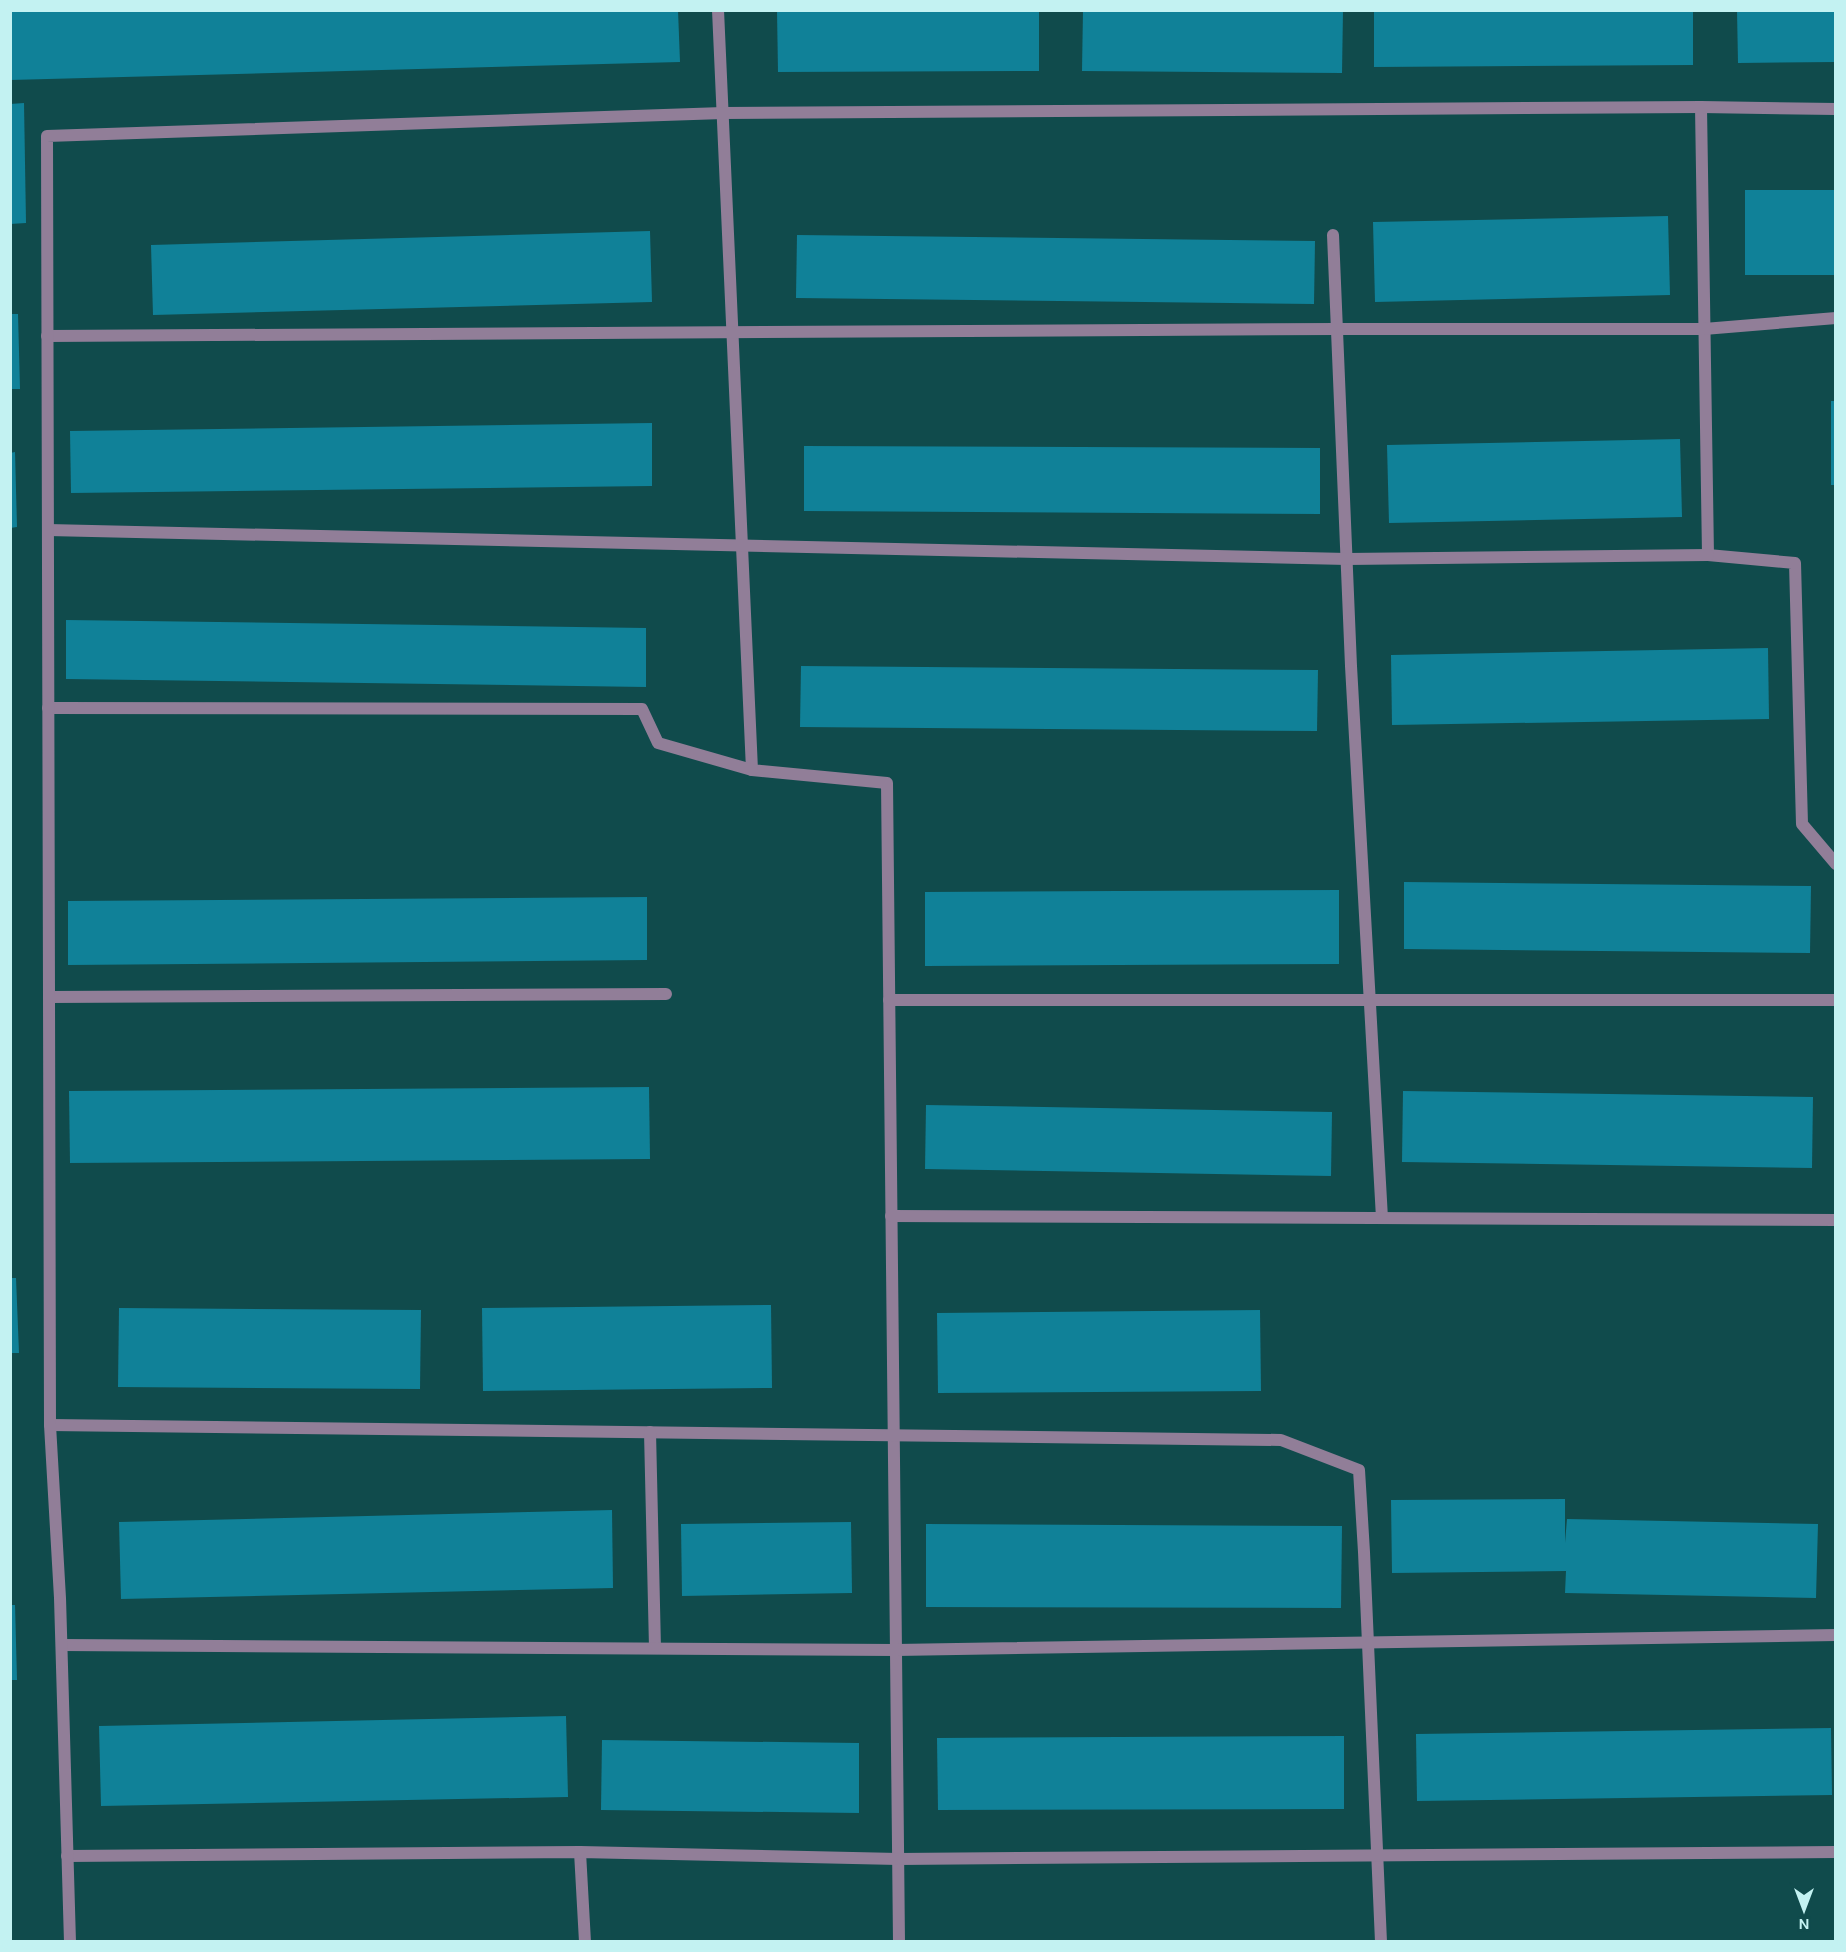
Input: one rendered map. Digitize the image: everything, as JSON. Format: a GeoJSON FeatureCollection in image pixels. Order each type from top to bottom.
{"type":"FeatureCollection","features":[{"type":"Feature","properties":{"kind":"lane"},"geometry":{"type":"LineString","coordinates":[[718,10],[752,770]]}},
{"type":"Feature","properties":{"kind":"lane"},"geometry":{"type":"LineString","coordinates":[[1701,106],[1708,555]]}},
{"type":"Feature","properties":{"kind":"lane"},"geometry":{"type":"LineString","coordinates":[[70,1941],[62,1645],[50,1425],[47,136],[723,113],[1701,106],[1836,109]]}},
{"type":"Feature","properties":{"kind":"lane"},"geometry":{"type":"LineString","coordinates":[[1333,235],[1368,1000],[1382,1218]]}},
{"type":"Feature","properties":{"kind":"lane"},"geometry":{"type":"LineString","coordinates":[[47,336],[1704,329],[1836,318]]}},
{"type":"Feature","properties":{"kind":"lane"},"geometry":{"type":"LineString","coordinates":[[48,530],[1347,559],[1708,555],[1795,563],[1802,824],[1836,864]]}},
{"type":"Feature","properties":{"kind":"lane"},"geometry":{"type":"LineString","coordinates":[[48,708],[642,710],[658,743],[752,770],[887,783],[899,1941]]}},
{"type":"Feature","properties":{"kind":"lane"},"geometry":{"type":"LineString","coordinates":[[49,997],[666,994]]}},
{"type":"Feature","properties":{"kind":"lane"},"geometry":{"type":"LineString","coordinates":[[889,1000],[1836,1000]]}},
{"type":"Feature","properties":{"kind":"lane"},"geometry":{"type":"LineString","coordinates":[[891,1216],[1836,1220]]}},
{"type":"Feature","properties":{"kind":"lane"},"geometry":{"type":"LineString","coordinates":[[50,1425],[1281,1440],[1359,1470],[1381,1941]]}},
{"type":"Feature","properties":{"kind":"lane"},"geometry":{"type":"LineString","coordinates":[[650,1432],[656,1648]]}},
{"type":"Feature","properties":{"kind":"lane"},"geometry":{"type":"LineString","coordinates":[[62,1645],[896,1650],[1836,1635]]}},
{"type":"Feature","properties":{"kind":"lane"},"geometry":{"type":"LineString","coordinates":[[68,1856],[580,1852],[898,1858],[1836,1852]]}},
{"type":"Feature","properties":{"kind":"lane"},"geometry":{"type":"LineString","coordinates":[[580,1852],[585,1941]]}},
{"type":"Feature","properties":{"kind":"building"},"geometry":{"type":"Polygon","coordinates":[[[10,10],[678,10],[680,62],[10,80],[10,10]]]}},
{"type":"Feature","properties":{"kind":"building"},"geometry":{"type":"Polygon","coordinates":[[[777,10],[1039,10],[1039,71],[778,72],[777,10]]]}},
{"type":"Feature","properties":{"kind":"building"},"geometry":{"type":"Polygon","coordinates":[[[1083,10],[1343,10],[1342,73],[1082,71],[1083,10]]]}},
{"type":"Feature","properties":{"kind":"building"},"geometry":{"type":"Polygon","coordinates":[[[1374,10],[1693,10],[1693,65],[1374,67],[1374,10]]]}},
{"type":"Feature","properties":{"kind":"building"},"geometry":{"type":"Polygon","coordinates":[[[1737,10],[1836,10],[1836,62],[1738,63],[1737,10]]]}},
{"type":"Feature","properties":{"kind":"building"},"geometry":{"type":"Polygon","coordinates":[[[24,103],[26,223],[10,224],[10,104],[24,103]]]}},
{"type":"Feature","properties":{"kind":"building"},"geometry":{"type":"Polygon","coordinates":[[[1745,190],[1836,190],[1836,275],[1745,275],[1745,190]]]}},
{"type":"Feature","properties":{"kind":"building"},"geometry":{"type":"Polygon","coordinates":[[[1668,216],[1670,295],[1375,302],[1373,222],[1668,216]]]}},
{"type":"Feature","properties":{"kind":"building"},"geometry":{"type":"Polygon","coordinates":[[[650,231],[652,302],[153,315],[151,245],[650,231]]]}},
{"type":"Feature","properties":{"kind":"building"},"geometry":{"type":"Polygon","coordinates":[[[797,235],[1315,241],[1314,304],[796,298],[797,235]]]}},
{"type":"Feature","properties":{"kind":"building"},"geometry":{"type":"Polygon","coordinates":[[[10,314],[18,314],[20,389],[10,389],[10,314]]]}},
{"type":"Feature","properties":{"kind":"building"},"geometry":{"type":"Polygon","coordinates":[[[1831,401],[1836,401],[1836,485],[1831,485],[1831,401]]]}},
{"type":"Feature","properties":{"kind":"building"},"geometry":{"type":"Polygon","coordinates":[[[652,423],[652,486],[71,493],[70,431],[652,423]]]}},
{"type":"Feature","properties":{"kind":"building"},"geometry":{"type":"Polygon","coordinates":[[[1680,439],[1682,517],[1389,523],[1387,445],[1680,439]]]}},
{"type":"Feature","properties":{"kind":"building"},"geometry":{"type":"Polygon","coordinates":[[[804,446],[1320,448],[1320,514],[804,511],[804,446]]]}},
{"type":"Feature","properties":{"kind":"building"},"geometry":{"type":"Polygon","coordinates":[[[15,452],[17,527],[10,528],[10,453],[15,452]]]}},
{"type":"Feature","properties":{"kind":"building"},"geometry":{"type":"Polygon","coordinates":[[[66,620],[646,628],[646,687],[66,679],[66,620]]]}},
{"type":"Feature","properties":{"kind":"building"},"geometry":{"type":"Polygon","coordinates":[[[1768,648],[1769,719],[1392,725],[1391,655],[1768,648]]]}},
{"type":"Feature","properties":{"kind":"building"},"geometry":{"type":"Polygon","coordinates":[[[801,666],[1318,670],[1317,731],[800,727],[801,666]]]}},
{"type":"Feature","properties":{"kind":"building"},"geometry":{"type":"Polygon","coordinates":[[[1404,882],[1811,886],[1810,953],[1404,949],[1404,882]]]}},
{"type":"Feature","properties":{"kind":"building"},"geometry":{"type":"Polygon","coordinates":[[[1339,890],[1339,964],[925,966],[925,892],[1339,890]]]}},
{"type":"Feature","properties":{"kind":"building"},"geometry":{"type":"Polygon","coordinates":[[[647,897],[647,960],[68,965],[68,901],[647,897]]]}},
{"type":"Feature","properties":{"kind":"building"},"geometry":{"type":"Polygon","coordinates":[[[649,1087],[650,1159],[70,1163],[69,1091],[649,1087]]]}},
{"type":"Feature","properties":{"kind":"building"},"geometry":{"type":"Polygon","coordinates":[[[1403,1091],[1813,1097],[1812,1168],[1402,1162],[1403,1091]]]}},
{"type":"Feature","properties":{"kind":"building"},"geometry":{"type":"Polygon","coordinates":[[[926,1105],[1332,1112],[1331,1176],[925,1169],[926,1105]]]}},
{"type":"Feature","properties":{"kind":"building"},"geometry":{"type":"Polygon","coordinates":[[[10,1278],[16,1278],[19,1353],[10,1353],[10,1278]]]}},
{"type":"Feature","properties":{"kind":"building"},"geometry":{"type":"Polygon","coordinates":[[[771,1305],[772,1388],[483,1391],[482,1308],[771,1305]]]}},
{"type":"Feature","properties":{"kind":"building"},"geometry":{"type":"Polygon","coordinates":[[[119,1308],[421,1310],[420,1389],[118,1387],[119,1308]]]}},
{"type":"Feature","properties":{"kind":"building"},"geometry":{"type":"Polygon","coordinates":[[[1260,1310],[1261,1391],[938,1393],[937,1313],[1260,1310]]]}},
{"type":"Feature","properties":{"kind":"building"},"geometry":{"type":"Polygon","coordinates":[[[1565,1499],[1565,1543],[1567,1519],[1818,1524],[1816,1598],[1565,1593],[1566,1571],[1392,1573],[1391,1500],[1565,1499]]]}},
{"type":"Feature","properties":{"kind":"building"},"geometry":{"type":"Polygon","coordinates":[[[612,1510],[613,1588],[121,1599],[119,1522],[612,1510]]]}},
{"type":"Feature","properties":{"kind":"building"},"geometry":{"type":"Polygon","coordinates":[[[851,1522],[852,1593],[682,1596],[681,1524],[851,1522]]]}},
{"type":"Feature","properties":{"kind":"building"},"geometry":{"type":"Polygon","coordinates":[[[926,1524],[1342,1526],[1341,1608],[926,1607],[926,1524]]]}},
{"type":"Feature","properties":{"kind":"building"},"geometry":{"type":"Polygon","coordinates":[[[10,1605],[15,1605],[17,1680],[10,1680],[10,1605]]]}},
{"type":"Feature","properties":{"kind":"building"},"geometry":{"type":"Polygon","coordinates":[[[566,1716],[568,1797],[101,1806],[99,1726],[566,1716]]]}},
{"type":"Feature","properties":{"kind":"building"},"geometry":{"type":"Polygon","coordinates":[[[1831,1728],[1832,1795],[1417,1801],[1416,1734],[1831,1728]]]}},
{"type":"Feature","properties":{"kind":"building"},"geometry":{"type":"Polygon","coordinates":[[[1344,1736],[1344,1809],[938,1810],[937,1738],[1344,1736]]]}},
{"type":"Feature","properties":{"kind":"building"},"geometry":{"type":"Polygon","coordinates":[[[602,1740],[859,1743],[859,1813],[601,1810],[602,1740]]]}}]}
